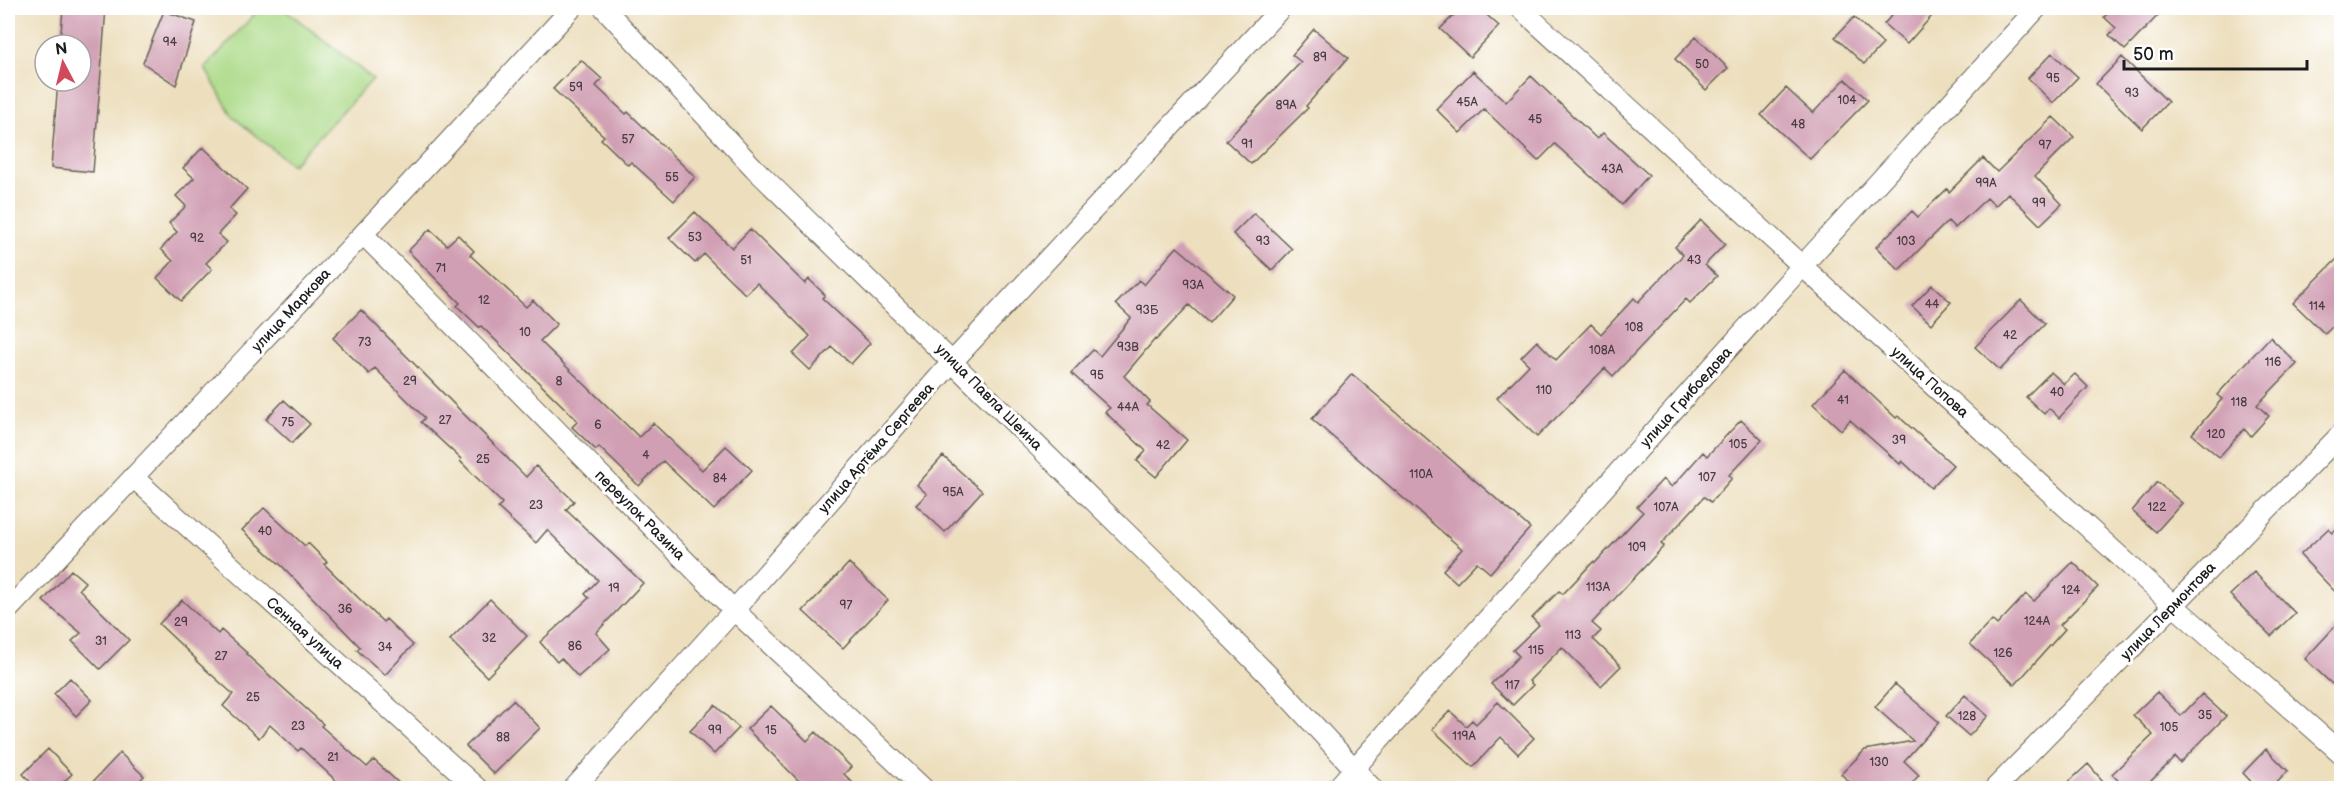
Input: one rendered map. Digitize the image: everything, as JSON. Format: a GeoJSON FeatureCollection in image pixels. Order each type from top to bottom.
{"type":"FeatureCollection","features":[{"type":"Feature","properties":{"kind":"street","name":"улица Маркова"},"geometry":{"type":"LineString","coordinates":[[8,610],[363,234],[572,8]]}},
{"type":"Feature","properties":{"kind":"street","name":"улица Павла Шеина"},"geometry":{"type":"LineString","coordinates":[[604,8],[754,168],[953,361],[1268,675],[1372,789]]}},
{"type":"Feature","properties":{"kind":"street","name":"улица Артёма Сергеева"},"geometry":{"type":"LineString","coordinates":[[574,789],[735,610],[953,361],[1281,8]]}},
{"type":"Feature","properties":{"kind":"street","name":"улица Попова"},"geometry":{"type":"LineString","coordinates":[[1520,8],[2173,605],[2342,754]]}},
{"type":"Feature","properties":{"kind":"street","name":"улица Грибоедова"},"geometry":{"type":"LineString","coordinates":[[1337,789],[1803,266],[2037,8]]}},
{"type":"Feature","properties":{"kind":"street","name":"переулок Разина"},"geometry":{"type":"LineString","coordinates":[[363,234],[735,610],[923,789]]}},
{"type":"Feature","properties":{"kind":"street","name":"улица Лермонтова"},"geometry":{"type":"LineString","coordinates":[[1995,789],[2342,434]]}},
{"type":"Feature","properties":{"kind":"street","name":"Сенная улица"},"geometry":{"type":"LineString","coordinates":[[133,477],[477,789]]}},
{"type":"Feature","properties":{"kind":"green space"},"geometry":{"type":"Polygon","coordinates":[[[260,8],[283,8],[373,79],[292,165],[233,117],[205,68],[260,8]]]}},
{"type":"Feature","properties":{"kind":"building"},"geometry":{"type":"Polygon","coordinates":[[[63,8],[106,8],[93,172],[51,168],[57,93],[93,93],[93,33],[61,33],[63,8]]]}},
{"type":"Feature","properties":{"kind":"building"},"geometry":{"type":"Polygon","coordinates":[[[1461,8],[1479,8],[1499,26],[1470,57],[1440,29],[1461,8]]]}},
{"type":"Feature","properties":{"kind":"building"},"geometry":{"type":"Polygon","coordinates":[[[1898,8],[1939,8],[1907,44],[1884,24],[1898,8]]]}},
{"type":"Feature","properties":{"kind":"building"},"geometry":{"type":"Polygon","coordinates":[[[2113,8],[2165,8],[2125,50],[2109,35],[2116,28],[2104,17],[2113,8]]]}},
{"type":"Feature","properties":{"kind":"building"},"geometry":{"type":"Polygon","coordinates":[[[164,11],[196,22],[176,85],[143,63],[164,11]]]}},
{"type":"Feature","properties":{"kind":"building"},"geometry":{"type":"Polygon","coordinates":[[[1854,17],[1883,44],[1864,64],[1835,37],[1854,17]]]}},
{"type":"Feature","properties":{"kind":"building"},"geometry":{"type":"Polygon","coordinates":[[[1314,29],[1348,58],[1306,106],[1308,108],[1251,164],[1226,141],[1301,62],[1292,55],[1314,29]]]}},
{"type":"Feature","properties":{"kind":"building"},"geometry":{"type":"Polygon","coordinates":[[[1696,37],[1728,68],[1706,90],[1675,59],[1696,37]]]}},
{"type":"Feature","properties":{"kind":"building"},"geometry":{"type":"Polygon","coordinates":[[[2052,53],[2078,77],[2053,103],[2028,78],[2052,53]]]}},
{"type":"Feature","properties":{"kind":"building"},"geometry":{"type":"Polygon","coordinates":[[[2122,57],[2168,102],[2142,129],[2096,84],[2122,57]]]}},
{"type":"Feature","properties":{"kind":"building"},"geometry":{"type":"Polygon","coordinates":[[[581,60],[602,79],[596,86],[626,114],[628,112],[695,177],[674,201],[631,162],[628,165],[601,139],[604,136],[553,89],[581,60]]]}},
{"type":"Feature","properties":{"kind":"building"},"geometry":{"type":"Polygon","coordinates":[[[1473,71],[1506,102],[1531,76],[1597,139],[1603,133],[1649,175],[1622,205],[1555,144],[1538,161],[1484,109],[1460,133],[1436,109],[1473,71]]]}},
{"type":"Feature","properties":{"kind":"building"},"geometry":{"type":"Polygon","coordinates":[[[1845,79],[1868,100],[1810,159],[1761,115],[1786,88],[1813,113],[1845,79]]]}},
{"type":"Feature","properties":{"kind":"building"},"geometry":{"type":"Polygon","coordinates":[[[2053,117],[2074,137],[2035,176],[2062,204],[2040,225],[2008,193],[1995,206],[1987,198],[1955,228],[1948,221],[1899,270],[1876,247],[1912,211],[1918,217],[1947,189],[1949,192],[1983,158],[1997,172],[2053,117]]]}},
{"type":"Feature","properties":{"kind":"building"},"geometry":{"type":"Polygon","coordinates":[[[203,147],[247,189],[229,209],[236,215],[218,234],[227,242],[206,263],[212,269],[181,301],[157,278],[173,261],[161,249],[177,232],[169,223],[186,206],[176,196],[194,178],[183,168],[203,147]]]}},
{"type":"Feature","properties":{"kind":"building"},"geometry":{"type":"Polygon","coordinates":[[[695,212],[732,248],[750,229],[805,284],[809,279],[825,295],[822,298],[870,343],[851,364],[832,347],[810,370],[793,354],[810,336],[757,283],[745,294],[704,254],[695,263],[669,238],[695,212]]]}},
{"type":"Feature","properties":{"kind":"building"},"geometry":{"type":"Polygon","coordinates":[[[1254,213],[1292,249],[1272,270],[1233,234],[1254,213]]]}},
{"type":"Feature","properties":{"kind":"building"},"geometry":{"type":"Polygon","coordinates":[[[1701,220],[1725,244],[1705,265],[1717,276],[1690,303],[1686,299],[1613,376],[1605,368],[1537,437],[1497,398],[1529,365],[1521,357],[1537,341],[1556,360],[1591,324],[1601,334],[1634,298],[1638,302],[1683,255],[1675,247],[1701,220]]]}},
{"type":"Feature","properties":{"kind":"building"},"geometry":{"type":"Polygon","coordinates":[[[430,229],[447,245],[458,235],[474,251],[470,255],[526,307],[533,300],[557,324],[540,341],[639,437],[653,423],[702,470],[726,446],[752,470],[714,510],[663,461],[639,486],[599,447],[596,450],[572,427],[578,421],[481,326],[479,327],[457,306],[460,303],[408,251],[430,229]]]}},
{"type":"Feature","properties":{"kind":"building"},"geometry":{"type":"Polygon","coordinates":[[[1177,247],[1233,295],[1209,323],[1189,305],[1155,339],[1124,376],[1150,402],[1147,405],[1187,440],[1156,477],[1137,461],[1146,451],[1105,412],[1110,408],[1071,373],[1093,350],[1100,356],[1131,318],[1116,304],[1139,280],[1144,285],[1177,247]]]}},
{"type":"Feature","properties":{"kind":"building"},"geometry":{"type":"Polygon","coordinates":[[[2342,254],[2342,317],[2325,334],[2293,303],[2342,254]]]}},
{"type":"Feature","properties":{"kind":"building"},"geometry":{"type":"Polygon","coordinates":[[[1932,285],[1951,302],[1931,324],[1912,306],[1932,285]]]}},
{"type":"Feature","properties":{"kind":"building"},"geometry":{"type":"Polygon","coordinates":[[[2021,300],[2045,324],[2000,370],[1975,347],[2021,300]]]}},
{"type":"Feature","properties":{"kind":"building"},"geometry":{"type":"Polygon","coordinates":[[[361,310],[526,477],[536,466],[574,501],[566,510],[643,583],[596,633],[610,649],[578,677],[561,658],[557,662],[540,642],[589,598],[585,594],[598,580],[547,530],[536,543],[498,508],[502,503],[460,461],[461,459],[421,422],[425,418],[375,368],[369,374],[333,338],[361,310]]]}},
{"type":"Feature","properties":{"kind":"building"},"geometry":{"type":"Polygon","coordinates":[[[2270,337],[2297,364],[2257,405],[2269,416],[2251,436],[2244,429],[2219,457],[2192,434],[2222,399],[2217,395],[2270,337]]]}},
{"type":"Feature","properties":{"kind":"building"},"geometry":{"type":"Polygon","coordinates":[[[1845,370],[1896,418],[1898,416],[1953,465],[1931,488],[1902,461],[1900,464],[1850,420],[1841,430],[1813,404],[1845,370]]]}},
{"type":"Feature","properties":{"kind":"building"},"geometry":{"type":"Polygon","coordinates":[[[2051,372],[2064,384],[2075,374],[2088,387],[2059,418],[2049,408],[2044,414],[2026,397],[2051,372]]]}},
{"type":"Feature","properties":{"kind":"building"},"geometry":{"type":"Polygon","coordinates":[[[1352,374],[1530,528],[1490,573],[1477,562],[1457,583],[1443,570],[1462,549],[1312,419],[1352,374]]]}},
{"type":"Feature","properties":{"kind":"building"},"geometry":{"type":"Polygon","coordinates":[[[284,400],[310,424],[292,443],[266,419],[284,400]]]}},
{"type":"Feature","properties":{"kind":"building"},"geometry":{"type":"Polygon","coordinates":[[[1741,420],[1762,440],[1729,475],[1732,478],[1711,502],[1704,497],[1661,544],[1664,546],[1592,623],[1601,631],[1593,639],[1621,666],[1601,686],[1562,647],[1529,681],[1533,685],[1513,705],[1491,684],[1519,656],[1513,650],[1539,625],[1532,618],[1559,591],[1563,594],[1593,562],[1595,563],[1643,512],[1637,507],[1663,479],[1672,487],[1703,452],[1707,456],[1741,420]]]}},
{"type":"Feature","properties":{"kind":"building"},"geometry":{"type":"Polygon","coordinates":[[[943,456],[982,491],[945,532],[916,505],[927,494],[917,485],[943,456]]]}},
{"type":"Feature","properties":{"kind":"building"},"geometry":{"type":"Polygon","coordinates":[[[2157,482],[2182,503],[2156,532],[2132,511],[2157,482]]]}},
{"type":"Feature","properties":{"kind":"building"},"geometry":{"type":"Polygon","coordinates":[[[264,508],[305,546],[308,543],[327,562],[324,564],[383,622],[386,619],[413,645],[385,675],[357,650],[360,647],[283,567],[242,530],[264,508]]]}},
{"type":"Feature","properties":{"kind":"building"},"geometry":{"type":"Polygon","coordinates":[[[2342,523],[2342,599],[2300,555],[2328,529],[2332,533],[2342,523]]]}},
{"type":"Feature","properties":{"kind":"building"},"geometry":{"type":"Polygon","coordinates":[[[2073,562],[2098,587],[2060,625],[2065,629],[2015,685],[1970,644],[1992,620],[1997,625],[2026,594],[2034,601],[2073,562]]]}},
{"type":"Feature","properties":{"kind":"building"},"geometry":{"type":"Polygon","coordinates":[[[849,563],[888,600],[843,648],[803,611],[849,563]]]}},
{"type":"Feature","properties":{"kind":"building"},"geometry":{"type":"Polygon","coordinates":[[[71,570],[85,582],[79,589],[129,640],[100,669],[72,641],[81,633],[43,601],[71,570]]]}},
{"type":"Feature","properties":{"kind":"building"},"geometry":{"type":"Polygon","coordinates":[[[2254,572],[2295,613],[2271,636],[2230,595],[2254,572]]]}},
{"type":"Feature","properties":{"kind":"building"},"geometry":{"type":"Polygon","coordinates":[[[490,599],[527,636],[487,677],[450,640],[490,599]]]}},
{"type":"Feature","properties":{"kind":"building"},"geometry":{"type":"Polygon","coordinates":[[[182,600],[218,634],[221,630],[247,653],[323,724],[321,726],[367,767],[374,760],[405,789],[345,789],[301,748],[298,751],[270,725],[259,738],[223,706],[233,694],[159,624],[182,600]]]}},
{"type":"Feature","properties":{"kind":"building"},"geometry":{"type":"Polygon","coordinates":[[[2342,619],[2342,675],[2332,684],[2305,659],[2342,619]]]}},
{"type":"Feature","properties":{"kind":"building"},"geometry":{"type":"Polygon","coordinates":[[[70,678],[92,700],[76,716],[54,694],[70,678]]]}},
{"type":"Feature","properties":{"kind":"building"},"geometry":{"type":"Polygon","coordinates":[[[1895,684],[1939,722],[1904,761],[1919,775],[1907,789],[1857,789],[1841,774],[1865,750],[1913,741],[1875,707],[1895,684]]]}},
{"type":"Feature","properties":{"kind":"building"},"geometry":{"type":"Polygon","coordinates":[[[2157,692],[2181,716],[2202,694],[2226,716],[2180,763],[2175,757],[2143,789],[2126,789],[2112,774],[2153,735],[2133,715],[2157,692]]]}},
{"type":"Feature","properties":{"kind":"building"},"geometry":{"type":"Polygon","coordinates":[[[1965,695],[1988,716],[1969,736],[1946,716],[1965,695]]]}},
{"type":"Feature","properties":{"kind":"building"},"geometry":{"type":"Polygon","coordinates":[[[513,700],[540,728],[494,774],[466,746],[513,700]]]}},
{"type":"Feature","properties":{"kind":"building"},"geometry":{"type":"Polygon","coordinates":[[[1498,702],[1534,738],[1518,754],[1501,737],[1473,767],[1432,729],[1450,711],[1466,726],[1472,720],[1476,724],[1498,702]]]}},
{"type":"Feature","properties":{"kind":"building"},"geometry":{"type":"Polygon","coordinates":[[[715,705],[739,728],[714,754],[690,731],[715,705]]]}},
{"type":"Feature","properties":{"kind":"building"},"geometry":{"type":"Polygon","coordinates":[[[771,706],[807,741],[816,732],[851,767],[844,774],[859,789],[807,789],[747,729],[771,706]]]}},
{"type":"Feature","properties":{"kind":"building"},"geometry":{"type":"Polygon","coordinates":[[[48,749],[72,774],[56,789],[37,789],[23,774],[48,749]]]}},
{"type":"Feature","properties":{"kind":"building"},"geometry":{"type":"Polygon","coordinates":[[[2266,749],[2288,771],[2271,789],[2258,789],[2243,773],[2266,749]]]}},
{"type":"Feature","properties":{"kind":"building"},"geometry":{"type":"Polygon","coordinates":[[[120,753],[144,776],[132,789],[86,789],[120,753]]]}},
{"type":"Feature","properties":{"kind":"building"},"geometry":{"type":"Polygon","coordinates":[[[2088,764],[2110,789],[2061,789],[2088,764]]]}}]}
